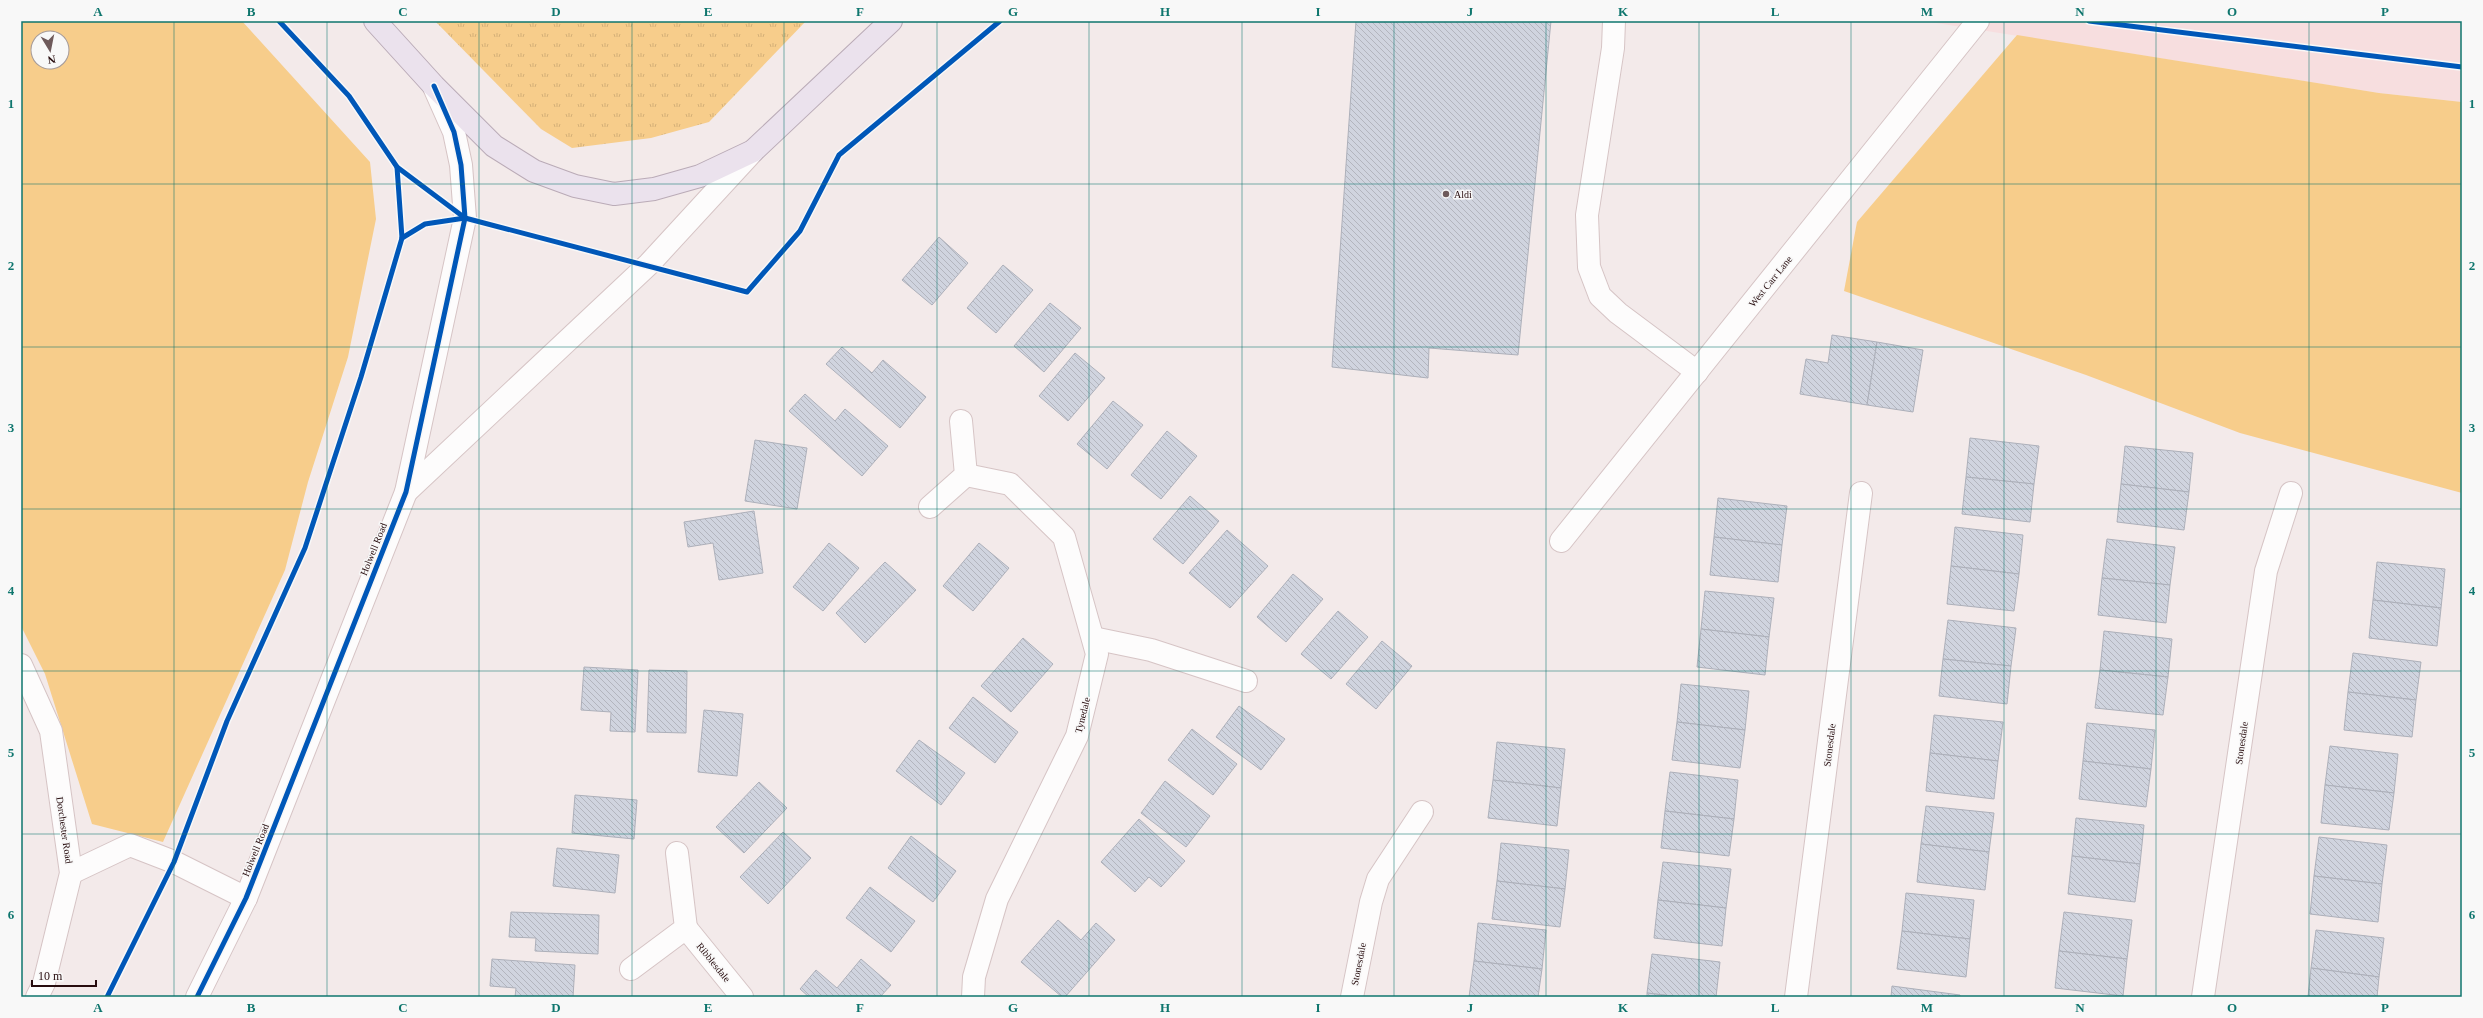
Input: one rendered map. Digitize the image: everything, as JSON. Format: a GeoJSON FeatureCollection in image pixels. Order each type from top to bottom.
{"type":"FeatureCollection","features":[{"type":"Feature","properties":{"kind":"highway"},"geometry":{"type":"LineString","coordinates":[[375,21],[434,86],[494,146],[534,171],[575,186],[614,194],[654,189],[700,176],[753,151],[891,21]]}},
{"type":"Feature","properties":{"kind":"street"},"geometry":{"type":"LineString","coordinates":[[1614,21],[1611,63],[1587,215],[1589,267],[1600,296],[1618,313],[1697,372]]}},
{"type":"Feature","properties":{"kind":"street","name":"West Carr Lane"},"geometry":{"type":"LineString","coordinates":[[1561,541],[1978,21]]}},
{"type":"Feature","properties":{"kind":"street","name":"Holwell Road"},"geometry":{"type":"LineString","coordinates":[[197,997],[246,898],[406,492],[465,218],[461,165],[454,132],[434,86]]}},
{"type":"Feature","properties":{"kind":"street"},"geometry":{"type":"LineString","coordinates":[[406,492],[649,264],[753,151]]}},
{"type":"Feature","properties":{"kind":"street"},"geometry":{"type":"LineString","coordinates":[[930,507],[966,475],[962,421]]}},
{"type":"Feature","properties":{"kind":"street","name":"Tynedale"},"geometry":{"type":"LineString","coordinates":[[966,475],[1010,484],[1064,537],[1097,654],[1077,736],[997,899],[974,976],[973,997]]}},
{"type":"Feature","properties":{"kind":"street","name":"Stonesdale"},"geometry":{"type":"LineString","coordinates":[[1796,997],[1861,493]]}},
{"type":"Feature","properties":{"kind":"street","name":"Stonesdale"},"geometry":{"type":"LineString","coordinates":[[2203,997],[2266,571],[2292,493]]}},
{"type":"Feature","properties":{"kind":"street"},"geometry":{"type":"LineString","coordinates":[[1093,638],[1151,650],[1246,680]]}},
{"type":"Feature","properties":{"kind":"street","name":"Dorchester Road"},"geometry":{"type":"LineString","coordinates":[[21,665],[51,731],[71,873],[44,983],[37,997]]}},
{"type":"Feature","properties":{"kind":"street","name":"Stonesdale"},"geometry":{"type":"LineString","coordinates":[[1352,997],[1365,932],[1378,879],[1422,812]]}},
{"type":"Feature","properties":{"kind":"street"},"geometry":{"type":"LineString","coordinates":[[71,873],[130,845],[174,862],[246,898]]}},
{"type":"Feature","properties":{"kind":"street"},"geometry":{"type":"LineString","coordinates":[[630,969],[686,928],[677,853]]}},
{"type":"Feature","properties":{"kind":"street","name":"Ribblesdale"},"geometry":{"type":"LineString","coordinates":[[686,928],[742,997]]}},
{"type":"Feature","properties":{"kind":"shaded area"},"geometry":{"type":"Polygon","coordinates":[[[1924,21],[2462,21],[2462,102],[2379,93],[1924,21]]]}},
{"type":"Feature","properties":{"kind":"green space"},"geometry":{"type":"Polygon","coordinates":[[[21,21],[242,21],[370,162],[376,219],[348,357],[308,482],[285,570],[163,842],[92,824],[45,674],[21,626],[21,21]]]}},
{"type":"Feature","properties":{"kind":"green space"},"geometry":{"type":"Polygon","coordinates":[[[435,21],[806,21],[709,122],[651,138],[572,148],[541,129],[435,21]]]}},
{"type":"Feature","properties":{"kind":"green space"},"geometry":{"type":"Polygon","coordinates":[[[2017,35],[2379,93],[2462,102],[2462,493],[2240,433],[2086,375],[1844,291],[1857,222],[2017,35]]]}},
{"type":"Feature","properties":{"kind":"building"},"geometry":{"type":"Polygon","coordinates":[[[1356,21],[1551,21],[1518,355],[1429,348],[1428,378],[1332,367],[1356,21]]]}},
{"type":"Feature","properties":{"kind":"building"},"geometry":{"type":"Polygon","coordinates":[[[939,237],[968,263],[932,305],[902,280],[939,237]]]}},
{"type":"Feature","properties":{"kind":"building"},"geometry":{"type":"Polygon","coordinates":[[[1003,265],[1033,290],[996,333],[967,308],[1003,265]]]}},
{"type":"Feature","properties":{"kind":"building"},"geometry":{"type":"Polygon","coordinates":[[[1050,303],[1081,328],[1044,372],[1014,346],[1050,303]]]}},
{"type":"Feature","properties":{"kind":"building"},"geometry":{"type":"Polygon","coordinates":[[[1832,335],[1877,342],[1867,405],[1800,394],[1806,359],[1828,363],[1832,335]]]}},
{"type":"Feature","properties":{"kind":"building"},"geometry":{"type":"Polygon","coordinates":[[[1877,342],[1923,350],[1913,412],[1867,405],[1877,342]]]}},
{"type":"Feature","properties":{"kind":"building"},"geometry":{"type":"Polygon","coordinates":[[[842,347],[872,373],[883,360],[926,397],[900,428],[826,364],[842,347]]]}},
{"type":"Feature","properties":{"kind":"building"},"geometry":{"type":"Polygon","coordinates":[[[1075,353],[1105,378],[1068,421],[1039,396],[1075,353]]]}},
{"type":"Feature","properties":{"kind":"building"},"geometry":{"type":"Polygon","coordinates":[[[805,394],[835,421],[845,409],[888,446],[862,476],[789,411],[805,394]]]}},
{"type":"Feature","properties":{"kind":"building"},"geometry":{"type":"Polygon","coordinates":[[[1113,401],[1143,425],[1107,469],[1077,444],[1113,401]]]}},
{"type":"Feature","properties":{"kind":"building"},"geometry":{"type":"Polygon","coordinates":[[[1167,431],[1197,456],[1161,499],[1131,475],[1167,431]]]}},
{"type":"Feature","properties":{"kind":"building"},"geometry":{"type":"Polygon","coordinates":[[[1970,438],[2039,446],[2034,484],[1966,477],[1970,438]]]}},
{"type":"Feature","properties":{"kind":"building"},"geometry":{"type":"Polygon","coordinates":[[[755,440],[807,448],[797,509],[745,501],[755,440]]]}},
{"type":"Feature","properties":{"kind":"building"},"geometry":{"type":"Polygon","coordinates":[[[2125,446],[2193,453],[2189,492],[2121,484],[2125,446]]]}},
{"type":"Feature","properties":{"kind":"building"},"geometry":{"type":"Polygon","coordinates":[[[1966,477],[2034,484],[2030,522],[1962,514],[1966,477]]]}},
{"type":"Feature","properties":{"kind":"building"},"geometry":{"type":"Polygon","coordinates":[[[2121,484],[2189,492],[2184,530],[2117,522],[2121,484]]]}},
{"type":"Feature","properties":{"kind":"building"},"geometry":{"type":"Polygon","coordinates":[[[1190,496],[1219,521],[1183,564],[1153,539],[1190,496]]]}},
{"type":"Feature","properties":{"kind":"building"},"geometry":{"type":"Polygon","coordinates":[[[1718,498],[1787,506],[1782,545],[1714,537],[1718,498]]]}},
{"type":"Feature","properties":{"kind":"building"},"geometry":{"type":"Polygon","coordinates":[[[754,511],[763,573],[719,580],[713,543],[688,547],[684,522],[754,511]]]}},
{"type":"Feature","properties":{"kind":"building"},"geometry":{"type":"Polygon","coordinates":[[[1955,527],[2023,535],[2019,574],[1951,566],[1955,527]]]}},
{"type":"Feature","properties":{"kind":"building"},"geometry":{"type":"Polygon","coordinates":[[[1227,530],[1268,566],[1230,608],[1189,573],[1227,530]]]}},
{"type":"Feature","properties":{"kind":"building"},"geometry":{"type":"Polygon","coordinates":[[[1714,537],[1782,545],[1778,582],[1710,575],[1714,537]]]}},
{"type":"Feature","properties":{"kind":"building"},"geometry":{"type":"Polygon","coordinates":[[[2107,539],[2175,547],[2170,585],[2102,578],[2107,539]]]}},
{"type":"Feature","properties":{"kind":"building"},"geometry":{"type":"Polygon","coordinates":[[[829,543],[859,568],[823,611],[793,587],[829,543]]]}},
{"type":"Feature","properties":{"kind":"building"},"geometry":{"type":"Polygon","coordinates":[[[979,543],[1009,568],[973,611],[943,586],[979,543]]]}},
{"type":"Feature","properties":{"kind":"building"},"geometry":{"type":"Polygon","coordinates":[[[885,562],[916,590],[865,643],[836,613],[885,562]]]}},
{"type":"Feature","properties":{"kind":"building"},"geometry":{"type":"Polygon","coordinates":[[[2377,562],[2445,569],[2441,608],[2373,600],[2377,562]]]}},
{"type":"Feature","properties":{"kind":"building"},"geometry":{"type":"Polygon","coordinates":[[[1951,566],[2019,574],[2014,611],[1947,604],[1951,566]]]}},
{"type":"Feature","properties":{"kind":"building"},"geometry":{"type":"Polygon","coordinates":[[[1293,574],[1323,599],[1286,642],[1257,617],[1293,574]]]}},
{"type":"Feature","properties":{"kind":"building"},"geometry":{"type":"Polygon","coordinates":[[[2102,578],[2170,585],[2166,623],[2098,615],[2102,578]]]}},
{"type":"Feature","properties":{"kind":"building"},"geometry":{"type":"Polygon","coordinates":[[[1705,591],[1774,598],[1769,637],[1701,629],[1705,591]]]}},
{"type":"Feature","properties":{"kind":"building"},"geometry":{"type":"Polygon","coordinates":[[[2373,600],[2441,608],[2437,646],[2369,638],[2373,600]]]}},
{"type":"Feature","properties":{"kind":"building"},"geometry":{"type":"Polygon","coordinates":[[[1338,611],[1368,637],[1331,679],[1301,654],[1338,611]]]}},
{"type":"Feature","properties":{"kind":"building"},"geometry":{"type":"Polygon","coordinates":[[[1948,620],[2016,628],[2011,666],[1943,659],[1948,620]]]}},
{"type":"Feature","properties":{"kind":"building"},"geometry":{"type":"Polygon","coordinates":[[[1701,629],[1769,637],[1765,675],[1697,667],[1701,629]]]}},
{"type":"Feature","properties":{"kind":"building"},"geometry":{"type":"Polygon","coordinates":[[[2104,631],[2172,639],[2168,677],[2100,670],[2104,631]]]}},
{"type":"Feature","properties":{"kind":"building"},"geometry":{"type":"Polygon","coordinates":[[[1023,638],[1053,664],[1011,712],[981,686],[1023,638]]]}},
{"type":"Feature","properties":{"kind":"building"},"geometry":{"type":"Polygon","coordinates":[[[1382,641],[1412,666],[1376,709],[1346,684],[1382,641]]]}},
{"type":"Feature","properties":{"kind":"building"},"geometry":{"type":"Polygon","coordinates":[[[2353,653],[2421,662],[2416,700],[2348,692],[2353,653]]]}},
{"type":"Feature","properties":{"kind":"building"},"geometry":{"type":"Polygon","coordinates":[[[1943,659],[2011,666],[2007,704],[1939,696],[1943,659]]]}},
{"type":"Feature","properties":{"kind":"building"},"geometry":{"type":"Polygon","coordinates":[[[584,667],[638,670],[635,732],[610,731],[611,712],[581,710],[584,667]]]}},
{"type":"Feature","properties":{"kind":"building"},"geometry":{"type":"Polygon","coordinates":[[[649,670],[687,671],[686,733],[647,732],[649,670]]]}},
{"type":"Feature","properties":{"kind":"building"},"geometry":{"type":"Polygon","coordinates":[[[2100,670],[2168,677],[2163,715],[2095,708],[2100,670]]]}},
{"type":"Feature","properties":{"kind":"building"},"geometry":{"type":"Polygon","coordinates":[[[1681,684],[1749,691],[1745,730],[1677,722],[1681,684]]]}},
{"type":"Feature","properties":{"kind":"building"},"geometry":{"type":"Polygon","coordinates":[[[2348,692],[2416,700],[2412,737],[2344,730],[2348,692]]]}},
{"type":"Feature","properties":{"kind":"building"},"geometry":{"type":"Polygon","coordinates":[[[973,697],[1018,732],[995,763],[949,728],[973,697]]]}},
{"type":"Feature","properties":{"kind":"building"},"geometry":{"type":"Polygon","coordinates":[[[1239,706],[1285,739],[1261,770],[1216,737],[1239,706]]]}},
{"type":"Feature","properties":{"kind":"building"},"geometry":{"type":"Polygon","coordinates":[[[704,710],[743,714],[737,776],[698,772],[704,710]]]}},
{"type":"Feature","properties":{"kind":"building"},"geometry":{"type":"Polygon","coordinates":[[[1934,715],[2003,722],[1998,761],[1930,753],[1934,715]]]}},
{"type":"Feature","properties":{"kind":"building"},"geometry":{"type":"Polygon","coordinates":[[[1677,722],[1745,730],[1740,768],[1672,760],[1677,722]]]}},
{"type":"Feature","properties":{"kind":"building"},"geometry":{"type":"Polygon","coordinates":[[[2087,723],[2155,730],[2151,769],[2083,761],[2087,723]]]}},
{"type":"Feature","properties":{"kind":"building"},"geometry":{"type":"Polygon","coordinates":[[[1192,729],[1237,764],[1213,795],[1168,760],[1192,729]]]}},
{"type":"Feature","properties":{"kind":"building"},"geometry":{"type":"Polygon","coordinates":[[[919,740],[965,773],[941,805],[896,771],[919,740]]]}},
{"type":"Feature","properties":{"kind":"building"},"geometry":{"type":"Polygon","coordinates":[[[1497,742],[1565,749],[1561,788],[1493,780],[1497,742]]]}},
{"type":"Feature","properties":{"kind":"building"},"geometry":{"type":"Polygon","coordinates":[[[2330,746],[2398,754],[2394,793],[2325,785],[2330,746]]]}},
{"type":"Feature","properties":{"kind":"building"},"geometry":{"type":"Polygon","coordinates":[[[1930,753],[1998,761],[1994,799],[1926,791],[1930,753]]]}},
{"type":"Feature","properties":{"kind":"building"},"geometry":{"type":"Polygon","coordinates":[[[2083,761],[2151,769],[2146,807],[2079,799],[2083,761]]]}},
{"type":"Feature","properties":{"kind":"building"},"geometry":{"type":"Polygon","coordinates":[[[1670,772],[1738,780],[1734,819],[1665,811],[1670,772]]]}},
{"type":"Feature","properties":{"kind":"building"},"geometry":{"type":"Polygon","coordinates":[[[1493,780],[1561,788],[1557,826],[1488,818],[1493,780]]]}},
{"type":"Feature","properties":{"kind":"building"},"geometry":{"type":"Polygon","coordinates":[[[1165,781],[1210,816],[1186,847],[1141,813],[1165,781]]]}},
{"type":"Feature","properties":{"kind":"building"},"geometry":{"type":"Polygon","coordinates":[[[759,782],[787,808],[744,853],[716,827],[759,782]]]}},
{"type":"Feature","properties":{"kind":"building"},"geometry":{"type":"Polygon","coordinates":[[[2325,785],[2394,793],[2389,830],[2321,823],[2325,785]]]}},
{"type":"Feature","properties":{"kind":"building"},"geometry":{"type":"Polygon","coordinates":[[[575,795],[637,800],[634,839],[572,833],[575,795]]]}},
{"type":"Feature","properties":{"kind":"building"},"geometry":{"type":"Polygon","coordinates":[[[1926,806],[1994,813],[1989,852],[1921,844],[1926,806]]]}},
{"type":"Feature","properties":{"kind":"building"},"geometry":{"type":"Polygon","coordinates":[[[1665,811],[1734,819],[1729,856],[1661,848],[1665,811]]]}},
{"type":"Feature","properties":{"kind":"building"},"geometry":{"type":"Polygon","coordinates":[[[2076,818],[2144,825],[2140,864],[2072,856],[2076,818]]]}},
{"type":"Feature","properties":{"kind":"building"},"geometry":{"type":"Polygon","coordinates":[[[1139,819],[1185,861],[1161,887],[1149,877],[1135,892],[1101,862],[1139,819]]]}},
{"type":"Feature","properties":{"kind":"building"},"geometry":{"type":"Polygon","coordinates":[[[783,832],[811,858],[768,904],[740,877],[783,832]]]}},
{"type":"Feature","properties":{"kind":"building"},"geometry":{"type":"Polygon","coordinates":[[[911,836],[956,871],[933,902],[888,868],[911,836]]]}},
{"type":"Feature","properties":{"kind":"building"},"geometry":{"type":"Polygon","coordinates":[[[2319,837],[2387,845],[2382,884],[2314,876],[2319,837]]]}},
{"type":"Feature","properties":{"kind":"building"},"geometry":{"type":"Polygon","coordinates":[[[1501,843],[1569,850],[1565,889],[1497,881],[1501,843]]]}},
{"type":"Feature","properties":{"kind":"building"},"geometry":{"type":"Polygon","coordinates":[[[1921,844],[1989,852],[1985,890],[1917,882],[1921,844]]]}},
{"type":"Feature","properties":{"kind":"building"},"geometry":{"type":"Polygon","coordinates":[[[557,848],[619,855],[615,893],[553,886],[557,848]]]}},
{"type":"Feature","properties":{"kind":"building"},"geometry":{"type":"Polygon","coordinates":[[[2072,856],[2140,864],[2135,902],[2068,894],[2072,856]]]}},
{"type":"Feature","properties":{"kind":"building"},"geometry":{"type":"Polygon","coordinates":[[[1663,862],[1731,869],[1726,908],[1658,900],[1663,862]]]}},
{"type":"Feature","properties":{"kind":"building"},"geometry":{"type":"Polygon","coordinates":[[[2314,876],[2382,884],[2378,922],[2310,914],[2314,876]]]}},
{"type":"Feature","properties":{"kind":"building"},"geometry":{"type":"Polygon","coordinates":[[[1497,881],[1565,889],[1560,927],[1492,919],[1497,881]]]}},
{"type":"Feature","properties":{"kind":"building"},"geometry":{"type":"Polygon","coordinates":[[[870,887],[915,921],[891,952],[846,918],[870,887]]]}},
{"type":"Feature","properties":{"kind":"building"},"geometry":{"type":"Polygon","coordinates":[[[1906,893],[1974,900],[1970,939],[1902,931],[1906,893]]]}},
{"type":"Feature","properties":{"kind":"building"},"geometry":{"type":"Polygon","coordinates":[[[1658,900],[1726,908],[1722,946],[1654,938],[1658,900]]]}},
{"type":"Feature","properties":{"kind":"building"},"geometry":{"type":"Polygon","coordinates":[[[511,912],[599,915],[598,954],[535,951],[536,938],[509,937],[511,912]]]}},
{"type":"Feature","properties":{"kind":"building"},"geometry":{"type":"Polygon","coordinates":[[[2064,912],[2132,920],[2127,959],[2059,951],[2064,912]]]}},
{"type":"Feature","properties":{"kind":"building"},"geometry":{"type":"Polygon","coordinates":[[[1058,920],[1081,940],[1096,923],[1115,940],[1065,997],[1062,997],[1021,962],[1058,920]]]}},
{"type":"Feature","properties":{"kind":"building"},"geometry":{"type":"Polygon","coordinates":[[[1478,923],[1546,930],[1542,969],[1474,961],[1478,923]]]}},
{"type":"Feature","properties":{"kind":"building"},"geometry":{"type":"Polygon","coordinates":[[[2316,930],[2384,938],[2379,977],[2311,968],[2316,930]]]}},
{"type":"Feature","properties":{"kind":"building"},"geometry":{"type":"Polygon","coordinates":[[[1902,931],[1970,939],[1966,977],[1897,969],[1902,931]]]}},
{"type":"Feature","properties":{"kind":"building"},"geometry":{"type":"Polygon","coordinates":[[[2059,951],[2127,959],[2123,996],[2055,988],[2059,951]]]}},
{"type":"Feature","properties":{"kind":"building"},"geometry":{"type":"Polygon","coordinates":[[[1652,954],[1720,962],[1716,997],[1680,997],[1647,993],[1652,954]]]}},
{"type":"Feature","properties":{"kind":"building"},"geometry":{"type":"Polygon","coordinates":[[[492,959],[575,965],[573,997],[515,997],[516,988],[490,986],[492,959]]]}},
{"type":"Feature","properties":{"kind":"building"},"geometry":{"type":"Polygon","coordinates":[[[861,959],[891,985],[880,997],[809,997],[800,989],[816,970],[837,988],[861,959]]]}},
{"type":"Feature","properties":{"kind":"building"},"geometry":{"type":"Polygon","coordinates":[[[1474,961],[1542,969],[1538,997],[1469,997],[1474,961]]]}},
{"type":"Feature","properties":{"kind":"building"},"geometry":{"type":"Polygon","coordinates":[[[2311,968],[2379,977],[2377,997],[2308,997],[2311,968]]]}},
{"type":"Feature","properties":{"kind":"building"},"geometry":{"type":"Polygon","coordinates":[[[1892,986],[1960,995],[1960,997],[1891,997],[1892,986]]]}},
{"type":"Feature","properties":{"kind":"building"},"geometry":{"type":"Polygon","coordinates":[[[1647,993],[1680,997],[1647,997],[1647,993]]]}},
{"type":"Feature","properties":{"kind":"cycle path"},"geometry":{"type":"LineString","coordinates":[[279,21],[349,96],[397,167],[465,218],[747,292],[800,231],[839,155],[1000,21]]}},
{"type":"Feature","properties":{"kind":"cycle path"},"geometry":{"type":"LineString","coordinates":[[2089,21],[2462,67]]}},
{"type":"Feature","properties":{"kind":"cycle path"},"geometry":{"type":"LineString","coordinates":[[197,997],[246,898],[406,492],[465,218],[461,165],[454,132],[434,86]]}},
{"type":"Feature","properties":{"kind":"cycle path"},"geometry":{"type":"LineString","coordinates":[[107,997],[174,862],[227,721],[305,548],[361,377],[402,238],[397,167]]}},
{"type":"Feature","properties":{"kind":"cycle path"},"geometry":{"type":"LineString","coordinates":[[402,238],[425,224],[465,218]]}},
{"type":"Feature","properties":{"kind":"place","name":"Aldi"},"geometry":{"type":"Point","coordinates":[1446,194]}}]}
